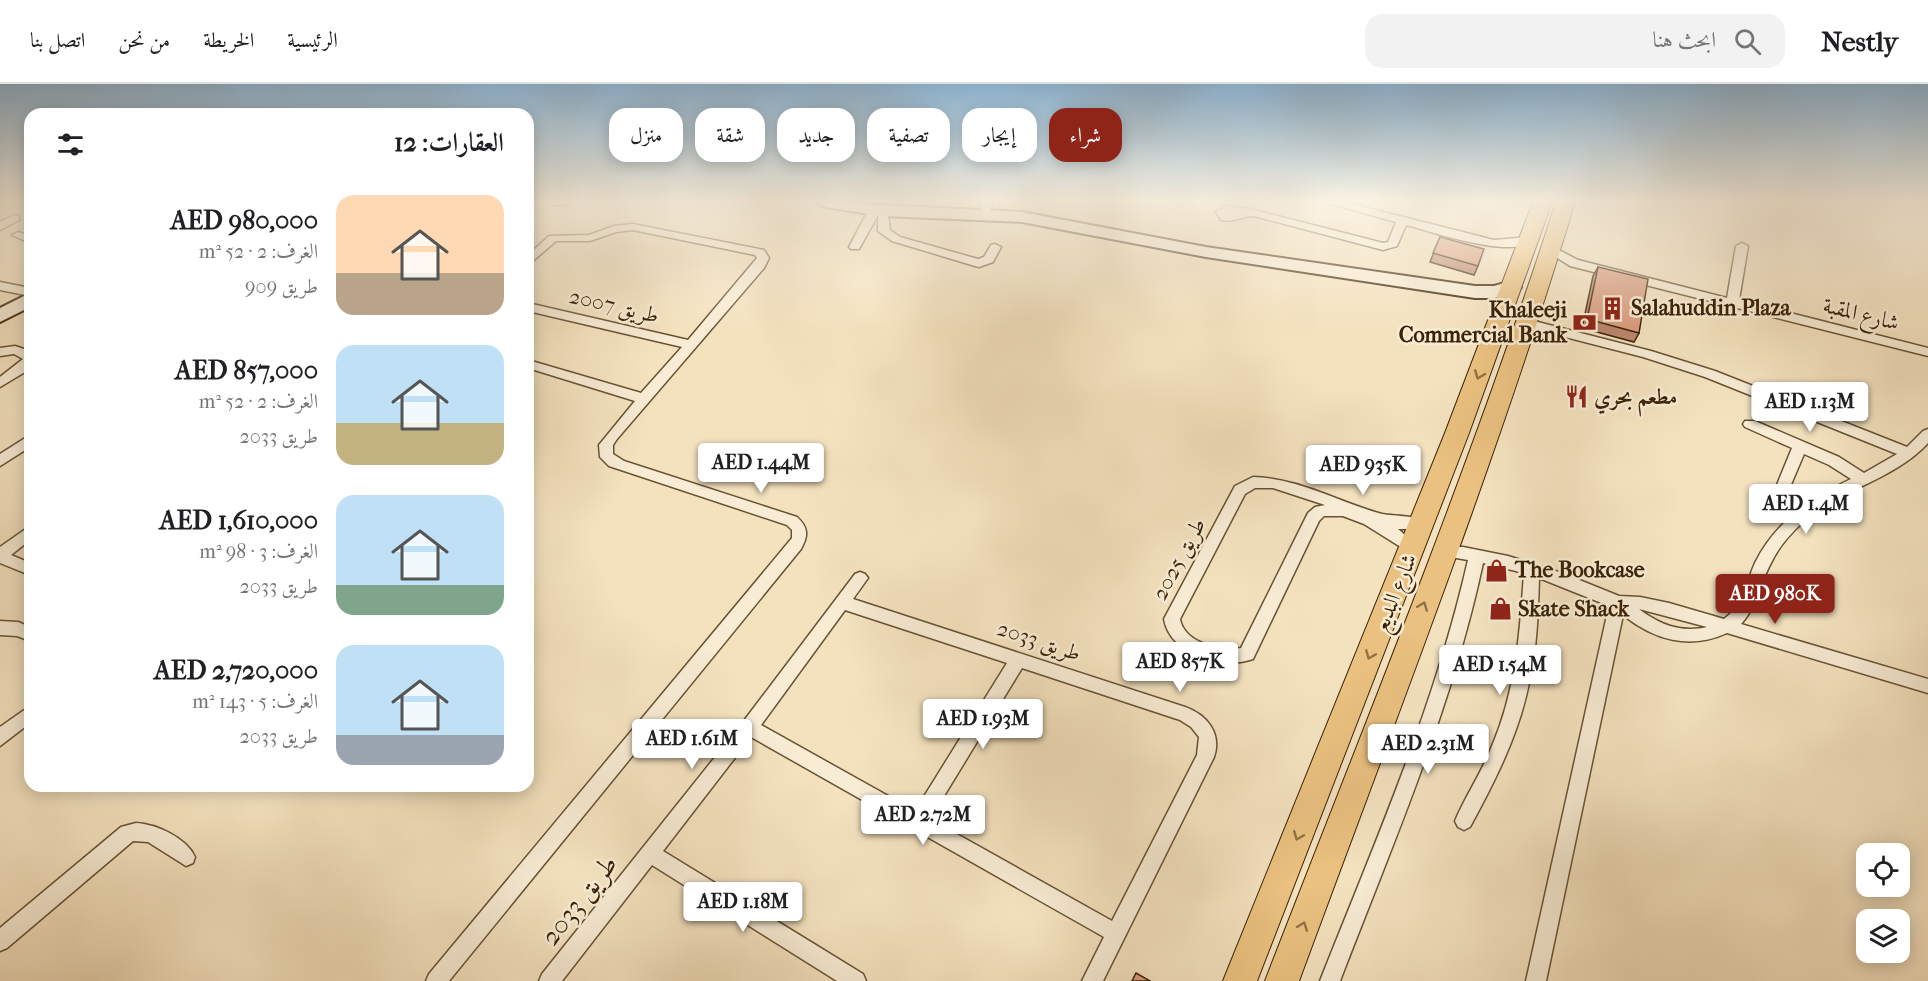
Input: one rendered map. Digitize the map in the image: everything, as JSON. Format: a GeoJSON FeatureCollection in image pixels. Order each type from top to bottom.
{"type":"FeatureCollection","features":[{"type":"Feature","properties":{"kind":"main road","name":"شارع البديع"},"geometry":{"type":"LineString","coordinates":[[1282,981],[1444,551],[1514,307],[1541,244]]}},
{"type":"Feature","properties":{"kind":"main road","name":"شارع البديع"},"geometry":{"type":"LineString","coordinates":[[1240,981],[1422,523],[1537,255]]}},
{"type":"Feature","properties":{"kind":"street"},"geometry":{"type":"LineString","coordinates":[[534,255],[546,244]]}},
{"type":"Feature","properties":{"kind":"street"},"geometry":{"type":"LineString","coordinates":[[436,981],[799,540],[799,529],[792,521],[619,465],[607,459],[604,453],[607,442],[764,258],[760,252],[719,244]]}},
{"type":"Feature","properties":{"kind":"street"},"geometry":{"type":"LineString","coordinates":[[913,244],[979,263],[989,259],[995,247]]}},
{"type":"Feature","properties":{"kind":"street"},"geometry":{"type":"LineString","coordinates":[[1164,244],[1475,292],[1646,354],[1710,374],[1910,454]]}},
{"type":"Feature","properties":{"kind":"street"},"geometry":{"type":"LineString","coordinates":[[1371,244],[1383,247],[1393,244]]}},
{"type":"Feature","properties":{"kind":"street","name":"شارع المقبة"},"geometry":{"type":"LineString","coordinates":[[1497,244],[1928,352]]}},
{"type":"Feature","properties":{"kind":"street"},"geometry":{"type":"LineString","coordinates":[[1515,244],[1554,267],[1574,263]]}},
{"type":"Feature","properties":{"kind":"street"},"geometry":{"type":"LineString","coordinates":[[1732,303],[1742,246]]}},
{"type":"Feature","properties":{"kind":"street"},"geometry":{"type":"LineString","coordinates":[[0,286],[24,291]]}},
{"type":"Feature","properties":{"kind":"street"},"geometry":{"type":"LineString","coordinates":[[2,314],[24,302]]}},
{"type":"Feature","properties":{"kind":"street","name":"طريق 2007"},"geometry":{"type":"LineString","coordinates":[[534,308],[691,345]]}},
{"type":"Feature","properties":{"kind":"street"},"geometry":{"type":"LineString","coordinates":[[0,352],[15,350],[24,353]]}},
{"type":"Feature","properties":{"kind":"street"},"geometry":{"type":"LineString","coordinates":[[534,366],[644,399]]}},
{"type":"Feature","properties":{"kind":"street"},"geometry":{"type":"LineString","coordinates":[[0,383],[24,367]]}},
{"type":"Feature","properties":{"kind":"street"},"geometry":{"type":"LineString","coordinates":[[1750,424],[1834,461],[1863,480]]}},
{"type":"Feature","properties":{"kind":"street"},"geometry":{"type":"LineString","coordinates":[[1618,602],[1641,620],[1678,636],[1697,636],[1724,627],[1741,614],[1752,595],[1763,563],[1781,536],[1803,514],[1910,454],[1928,434]]}},
{"type":"Feature","properties":{"kind":"street"},"geometry":{"type":"LineString","coordinates":[[0,461],[24,444]]}},
{"type":"Feature","properties":{"kind":"street"},"geometry":{"type":"LineString","coordinates":[[0,445],[14,451]]}},
{"type":"Feature","properties":{"kind":"street"},"geometry":{"type":"LineString","coordinates":[[1779,497],[1800,446]]}},
{"type":"Feature","properties":{"kind":"street","name":"طريق 2025"},"geometry":{"type":"LineString","coordinates":[[1313,517],[1247,654],[1231,657],[1184,642],[1175,634],[1172,619],[1243,487],[1251,481],[1263,480],[1304,492],[1391,524],[1407,526],[1422,523]]}},
{"type":"Feature","properties":{"kind":"street"},"geometry":{"type":"LineString","coordinates":[[1304,492],[1313,510],[1313,517]]}},
{"type":"Feature","properties":{"kind":"street"},"geometry":{"type":"LineString","coordinates":[[1313,517],[1325,509],[1340,510],[1388,529],[1412,548]]}},
{"type":"Feature","properties":{"kind":"street"},"geometry":{"type":"LineString","coordinates":[[24,537],[0,556],[24,566]]}},
{"type":"Feature","properties":{"kind":"street"},"geometry":{"type":"LineString","coordinates":[[1444,551],[1477,555],[1532,570],[1618,602],[1653,605],[1928,686]]}},
{"type":"Feature","properties":{"kind":"street"},"geometry":{"type":"LineString","coordinates":[[1330,981],[1441,691],[1462,621],[1477,555]]}},
{"type":"Feature","properties":{"kind":"street"},"geometry":{"type":"LineString","coordinates":[[1464,820],[1487,781],[1504,741],[1517,701],[1525,662],[1532,570]]}},
{"type":"Feature","properties":{"kind":"street","name":"طريق 2033"},"geometry":{"type":"LineString","coordinates":[[549,981],[749,727],[844,603],[860,578]]}},
{"type":"Feature","properties":{"kind":"street"},"geometry":{"type":"LineString","coordinates":[[1536,981],[1618,602]]}},
{"type":"Feature","properties":{"kind":"street","name":"طريق 2033"},"geometry":{"type":"LineString","coordinates":[[844,603],[1185,714],[1194,718],[1207,732],[1209,741],[1205,757],[1092,981]]}},
{"type":"Feature","properties":{"kind":"street"},"geometry":{"type":"LineString","coordinates":[[0,628],[24,632]]}},
{"type":"Feature","properties":{"kind":"street"},"geometry":{"type":"LineString","coordinates":[[918,822],[1018,659]]}},
{"type":"Feature","properties":{"kind":"street"},"geometry":{"type":"LineString","coordinates":[[0,738],[24,718]]}},
{"type":"Feature","properties":{"kind":"street"},"geometry":{"type":"LineString","coordinates":[[749,727],[1115,933]]}},
{"type":"Feature","properties":{"kind":"street"},"geometry":{"type":"LineString","coordinates":[[0,940],[128,833],[137,830],[152,834],[186,857]]}},
{"type":"Feature","properties":{"kind":"street","name":"طريق 2033"},"geometry":{"type":"LineString","coordinates":[[650,853],[856,981]]}},
{"type":"Feature","properties":{"kind":"building"},"geometry":{"type":"Polygon","coordinates":[[[1437,244],[1465,244],[1484,249],[1478,266],[1433,253],[1437,244]]]}},
{"type":"Feature","properties":{"kind":"building","name":"Salahuddin Plaza"},"geometry":{"type":"Polygon","coordinates":[[[1598,267],[1648,279],[1639,333],[1587,319],[1598,267]]]}},
{"type":"Feature","properties":{"kind":"building"},"geometry":{"type":"Polygon","coordinates":[[[1136,973],[1150,981],[1132,981],[1136,973]]]}},
{"type":"Feature","properties":{"kind":"place","name":"Salahuddin Plaza"},"geometry":{"type":"Point","coordinates":[1613,308]}},
{"type":"Feature","properties":{"kind":"place","name":"Khaleeji Commercial Bank"},"geometry":{"type":"Point","coordinates":[1585,323]}},
{"type":"Feature","properties":{"kind":"place","name":"مطعم بحري"},"geometry":{"type":"Point","coordinates":[1576,397]}},
{"type":"Feature","properties":{"kind":"place","name":"The Bookcase"},"geometry":{"type":"Point","coordinates":[1497,570]}},
{"type":"Feature","properties":{"kind":"place","name":"Skate Shack"},"geometry":{"type":"Point","coordinates":[1500,609]}}]}
